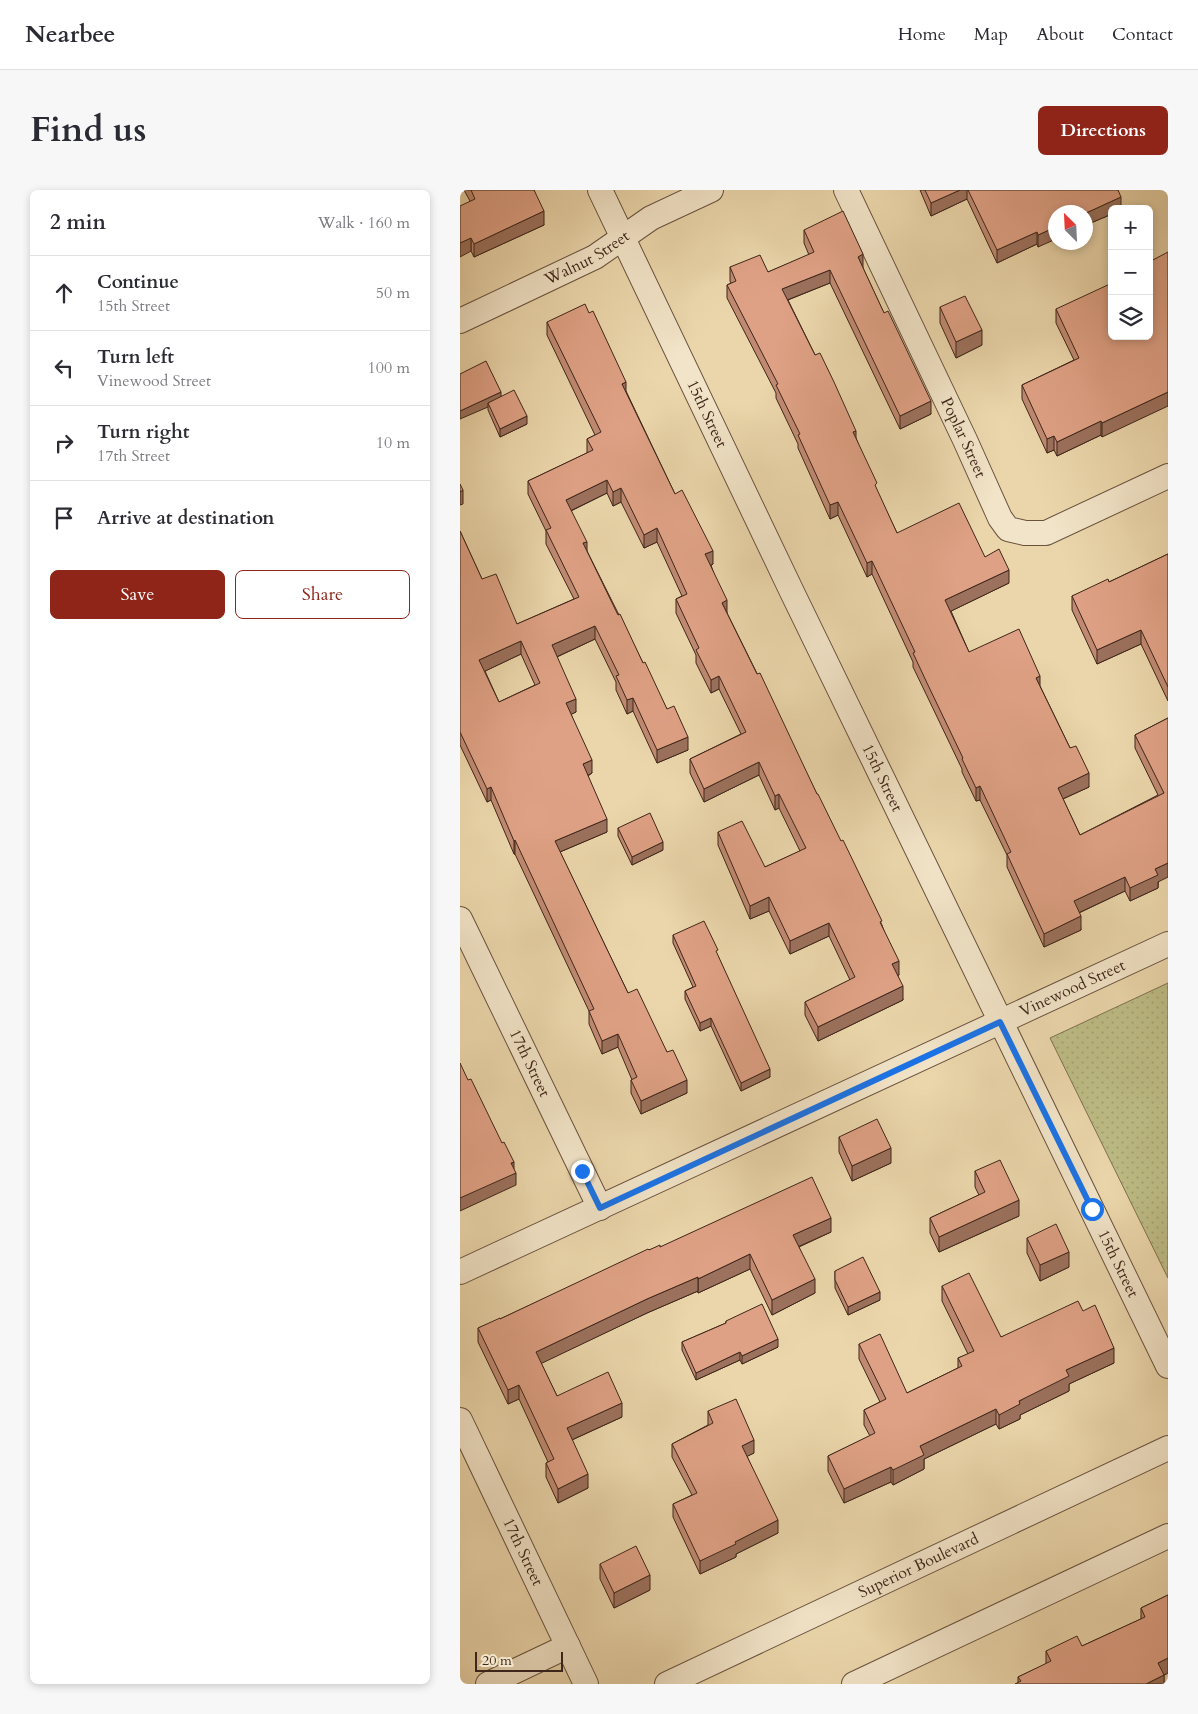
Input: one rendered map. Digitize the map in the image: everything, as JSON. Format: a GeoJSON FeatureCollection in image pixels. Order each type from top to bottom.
{"type":"FeatureCollection","features":[{"type":"Feature","properties":{"kind":"street","name":"15th Street"},"geometry":{"type":"LineString","coordinates":[[600,190],[796,601],[1168,1366]]}},
{"type":"Feature","properties":{"kind":"street","name":"Walnut Street"},"geometry":{"type":"LineString","coordinates":[[460,321],[595,257],[651,218],[711,190]]}},
{"type":"Feature","properties":{"kind":"street","name":"Poplar Street"},"geometry":{"type":"LineString","coordinates":[[846,190],[1000,518],[1008,529],[1025,533],[1046,533],[1168,476]]}},
{"type":"Feature","properties":{"kind":"street","name":"17th Street"},"geometry":{"type":"LineString","coordinates":[[460,919],[600,1208]]}},
{"type":"Feature","properties":{"kind":"street","name":"Vinewood Street"},"geometry":{"type":"LineString","coordinates":[[460,1272],[1168,944]]}},
{"type":"Feature","properties":{"kind":"street","name":"17th Street"},"geometry":{"type":"LineString","coordinates":[[460,1420],[586,1684]]}},
{"type":"Feature","properties":{"kind":"street","name":"Superior Boulevard"},"geometry":{"type":"LineString","coordinates":[[667,1684],[1168,1448]]}},
{"type":"Feature","properties":{"kind":"street"},"geometry":{"type":"LineString","coordinates":[[854,1684],[1168,1536]]}},
{"type":"Feature","properties":{"kind":"street"},"geometry":{"type":"LineString","coordinates":[[488,1684],[568,1646]]}},
{"type":"Feature","properties":{"kind":"shaded area"},"geometry":{"type":"Polygon","coordinates":[[[1168,983],[1168,1278],[1050,1038],[1168,983]]]}},
{"type":"Feature","properties":{"kind":"building"},"geometry":{"type":"Polygon","coordinates":[[[471,190],[534,190],[544,211],[474,244],[471,238],[460,243],[460,206],[475,199],[471,190]]]}},
{"type":"Feature","properties":{"kind":"building"},"geometry":{"type":"Polygon","coordinates":[[[925,190],[960,190],[931,203],[925,190]]]}},
{"type":"Feature","properties":{"kind":"building"},"geometry":{"type":"Polygon","coordinates":[[[968,190],[1118,190],[1121,197],[1093,210],[1093,205],[1048,205],[1048,231],[1038,235],[1037,232],[997,250],[968,190]]]}},
{"type":"Feature","properties":{"kind":"building"},"geometry":{"type":"Polygon","coordinates":[[[843,211],[863,254],[858,257],[884,313],[888,311],[931,401],[900,416],[830,270],[782,289],[815,355],[820,353],[834,382],[856,431],[853,432],[877,483],[875,485],[897,533],[959,503],[985,557],[999,549],[1009,570],[945,600],[969,652],[1019,629],[1040,676],[1036,678],[1070,748],[1076,746],[1089,773],[1058,788],[1080,835],[1164,793],[1135,735],[1168,718],[1168,863],[1155,869],[1158,875],[1130,888],[1125,877],[1074,901],[1081,916],[1044,934],[1007,854],[1011,852],[980,786],[976,788],[962,759],[872,561],[867,563],[838,502],[830,505],[798,435],[800,434],[776,385],[778,384],[727,285],[736,281],[730,267],[760,255],[768,272],[814,252],[804,230],[843,211]]]}},
{"type":"Feature","properties":{"kind":"building"},"geometry":{"type":"Polygon","coordinates":[[[1168,252],[1168,392],[1057,442],[1054,436],[1047,439],[1022,385],[1079,358],[1056,309],[1108,285],[1108,340],[1153,340],[1153,260],[1168,252]]]}},
{"type":"Feature","properties":{"kind":"building"},"geometry":{"type":"Polygon","coordinates":[[[965,296],[982,330],[956,342],[940,307],[965,296]]]}},
{"type":"Feature","properties":{"kind":"building"},"geometry":{"type":"Polygon","coordinates":[[[585,304],[589,313],[593,311],[626,382],[622,384],[675,494],[682,490],[713,551],[705,554],[727,600],[722,603],[757,674],[760,673],[817,794],[841,841],[843,840],[882,921],[880,922],[899,961],[892,964],[903,986],[818,1027],[805,1002],[855,977],[829,923],[790,941],[769,897],[750,906],[718,832],[742,821],[765,867],[806,848],[779,794],[775,796],[759,762],[704,789],[690,759],[746,732],[719,676],[711,680],[696,650],[699,648],[676,599],[687,594],[657,528],[644,535],[621,488],[613,492],[607,480],[566,500],[587,542],[583,543],[618,615],[620,614],[667,709],[674,706],[688,737],[657,750],[633,698],[627,700],[616,676],[619,675],[595,626],[552,645],[576,699],[566,703],[592,760],[583,764],[607,819],[555,841],[628,993],[637,989],[667,1052],[673,1050],[687,1080],[641,1101],[631,1080],[637,1077],[618,1034],[602,1041],[589,1011],[594,1009],[514,841],[491,787],[487,789],[460,732],[460,531],[482,579],[496,574],[517,624],[579,597],[546,530],[551,528],[528,481],[593,450],[587,439],[601,432],[547,322],[585,304]],[[521,641],[479,660],[499,702],[540,683],[521,641]]]}},
{"type":"Feature","properties":{"kind":"building"},"geometry":{"type":"Polygon","coordinates":[[[486,361],[501,392],[460,411],[460,374],[486,361]]]}},
{"type":"Feature","properties":{"kind":"building"},"geometry":{"type":"Polygon","coordinates":[[[514,390],[527,416],[500,429],[488,403],[514,390]]]}},
{"type":"Feature","properties":{"kind":"building"},"geometry":{"type":"Polygon","coordinates":[[[1168,554],[1168,687],[1141,630],[1097,650],[1072,596],[1108,579],[1109,582],[1168,554]]]}},
{"type":"Feature","properties":{"kind":"building"},"geometry":{"type":"Polygon","coordinates":[[[650,813],[663,842],[632,857],[618,828],[650,813]]]}},
{"type":"Feature","properties":{"kind":"building"},"geometry":{"type":"Polygon","coordinates":[[[704,921],[770,1069],[741,1083],[711,1018],[700,1023],[685,991],[696,986],[673,935],[704,921]]]}},
{"type":"Feature","properties":{"kind":"building"},"geometry":{"type":"Polygon","coordinates":[[[460,1063],[468,1080],[471,1079],[502,1143],[504,1142],[514,1162],[511,1163],[516,1173],[460,1198],[460,1063]]]}},
{"type":"Feature","properties":{"kind":"building"},"geometry":{"type":"Polygon","coordinates":[[[877,1119],[891,1148],[852,1166],[839,1137],[877,1119]]]}},
{"type":"Feature","properties":{"kind":"building"},"geometry":{"type":"Polygon","coordinates":[[[1000,1160],[1019,1200],[939,1237],[930,1218],[985,1192],[975,1171],[1000,1160]]]}},
{"type":"Feature","properties":{"kind":"building"},"geometry":{"type":"Polygon","coordinates":[[[812,1177],[831,1218],[793,1235],[815,1279],[772,1300],[750,1254],[698,1279],[698,1277],[647,1299],[536,1352],[557,1396],[608,1372],[622,1403],[567,1428],[588,1474],[558,1489],[546,1463],[554,1459],[519,1385],[508,1390],[478,1328],[648,1249],[660,1245],[660,1247],[812,1177]]]}},
{"type":"Feature","properties":{"kind":"building"},"geometry":{"type":"Polygon","coordinates":[[[1056,1224],[1069,1252],[1040,1265],[1027,1238],[1056,1224]]]}},
{"type":"Feature","properties":{"kind":"building"},"geometry":{"type":"Polygon","coordinates":[[[863,1257],[880,1292],[848,1307],[835,1280],[835,1271],[863,1257]]]}},
{"type":"Feature","properties":{"kind":"building"},"geometry":{"type":"Polygon","coordinates":[[[969,1273],[1001,1337],[1078,1301],[1083,1311],[1095,1305],[1114,1348],[1066,1370],[1069,1376],[1019,1401],[1020,1404],[999,1415],[996,1409],[920,1446],[924,1455],[893,1470],[891,1467],[844,1489],[828,1456],[875,1433],[864,1410],[886,1399],[859,1344],[880,1334],[907,1393],[962,1366],[958,1358],[974,1351],[942,1286],[969,1273]]]}},
{"type":"Feature","properties":{"kind":"building"},"geometry":{"type":"Polygon","coordinates":[[[762,1304],[778,1339],[742,1356],[740,1352],[696,1373],[682,1342],[726,1323],[726,1321],[762,1304]]]}},
{"type":"Feature","properties":{"kind":"building"},"geometry":{"type":"Polygon","coordinates":[[[736,1399],[754,1440],[742,1446],[778,1520],[735,1542],[736,1544],[700,1561],[673,1504],[697,1493],[672,1444],[713,1423],[708,1411],[736,1399]]]}},
{"type":"Feature","properties":{"kind":"building"},"geometry":{"type":"Polygon","coordinates":[[[636,1546],[650,1575],[614,1593],[600,1564],[636,1546]]]}},
{"type":"Feature","properties":{"kind":"building"},"geometry":{"type":"Polygon","coordinates":[[[1168,1595],[1168,1658],[1158,1663],[1164,1675],[1146,1684],[1015,1684],[1021,1681],[1018,1677],[1051,1661],[1046,1651],[1077,1636],[1082,1646],[1145,1617],[1141,1608],[1168,1595]]]}},
{"type":"Feature","properties":{"kind":"route"},"geometry":{"type":"LineString","coordinates":[[582,1171],[600,1208],[1000,1022],[1092,1209]]}}]}
